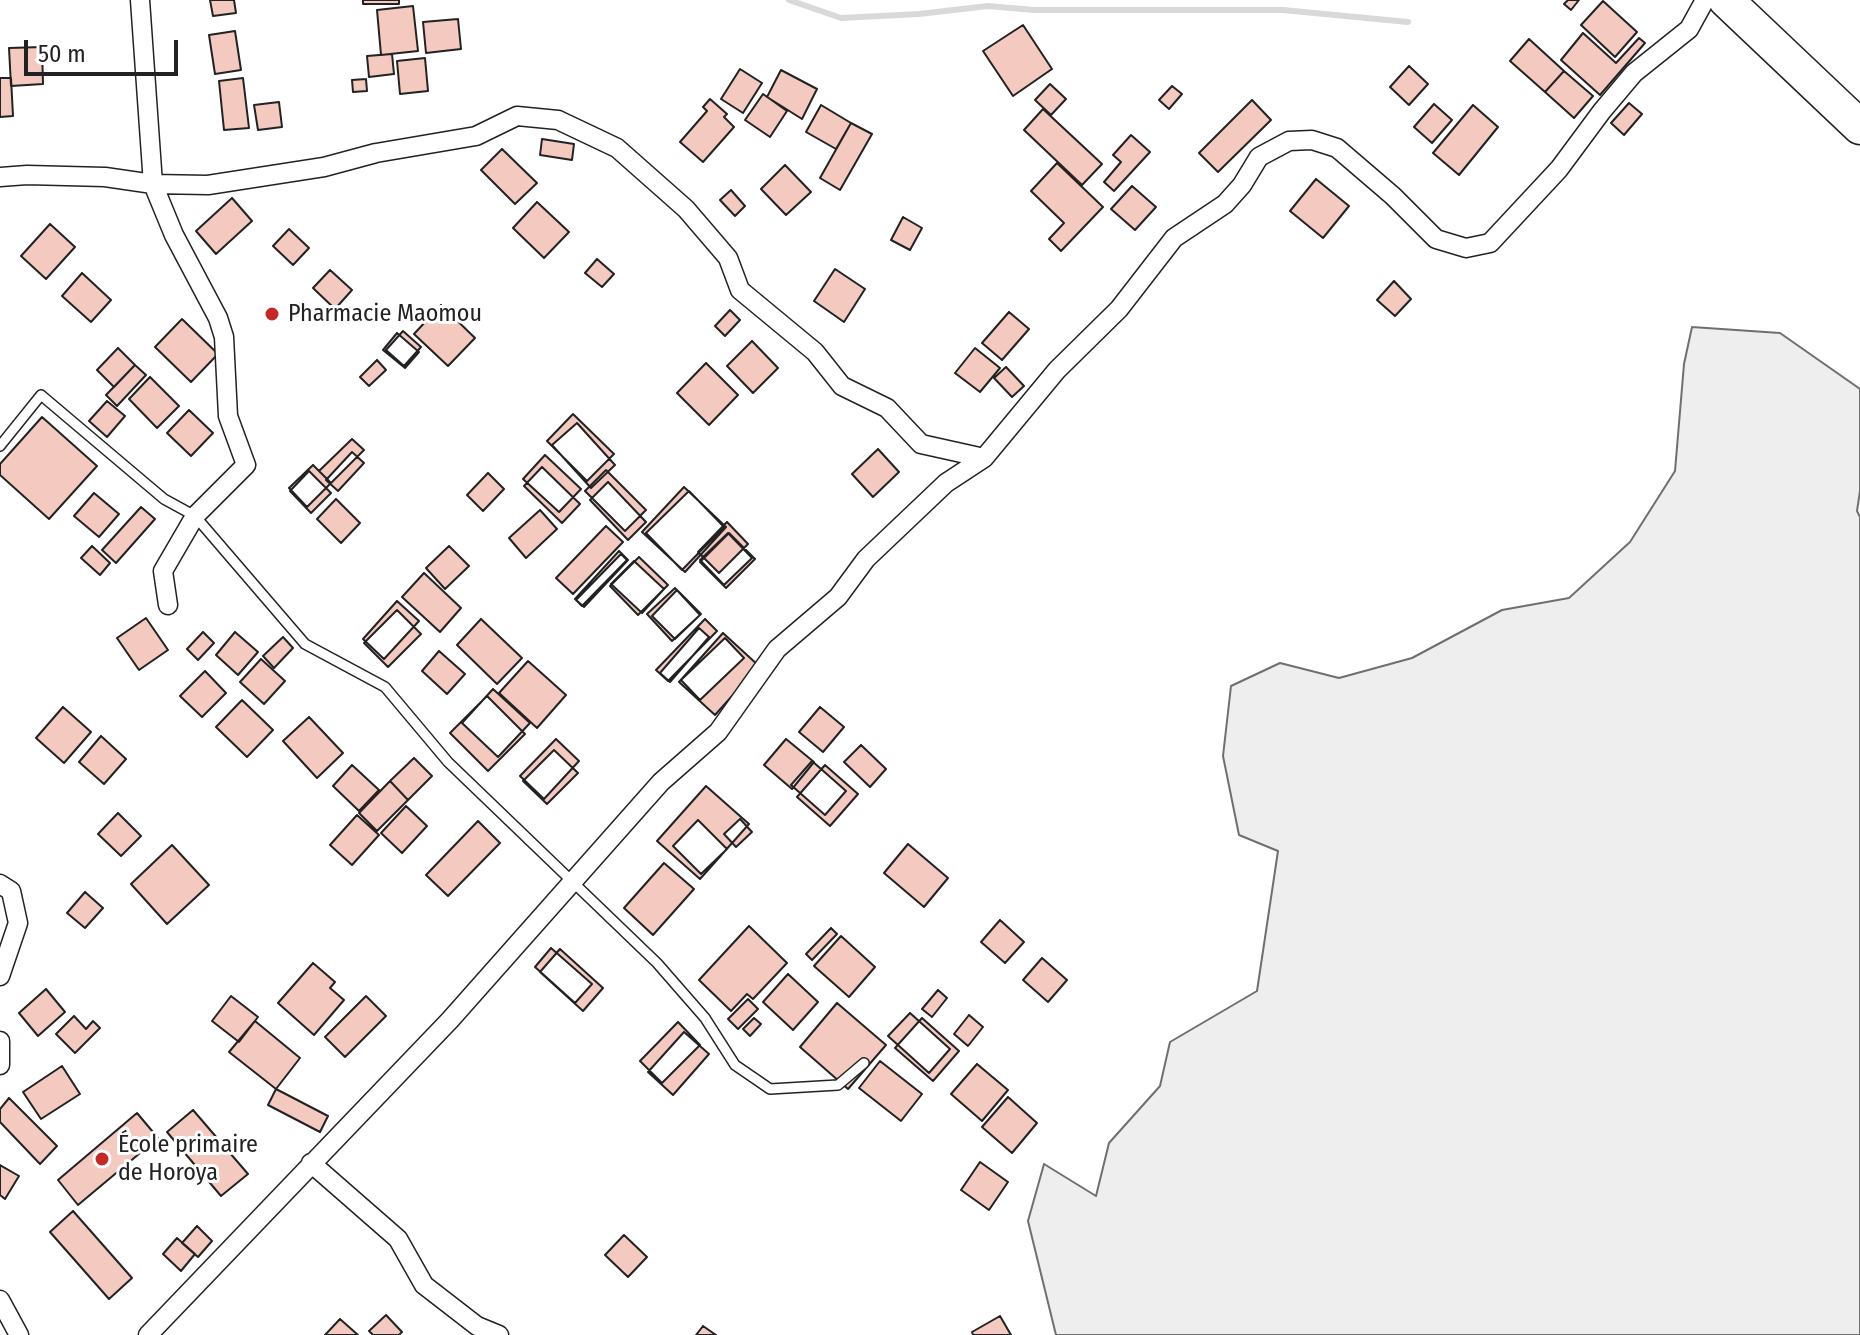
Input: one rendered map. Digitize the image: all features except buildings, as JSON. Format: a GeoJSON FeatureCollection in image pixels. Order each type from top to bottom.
{"type":"FeatureCollection","features":[{"type":"Feature","properties":{"kind":"highway"},"geometry":{"type":"LineString","coordinates":[[1726,0],[1860,127]]}},
{"type":"Feature","properties":{"kind":"street"},"geometry":{"type":"LineString","coordinates":[[140,0],[153,184],[174,235],[218,318],[224,337],[228,416],[246,465],[195,516],[163,571],[168,605]]}},
{"type":"Feature","properties":{"kind":"street"},"geometry":{"type":"LineString","coordinates":[[148,1335],[450,1020],[661,782],[718,732],[777,649],[838,597],[866,559],[946,483],[984,458],[1057,370],[1119,309],[1174,238],[1225,204],[1242,185],[1259,157],[1289,141],[1312,140],[1337,148],[1393,196],[1436,239],[1466,248],[1490,243],[1559,169],[1634,73],[1689,29],[1705,0]]}},
{"type":"Feature","properties":{"kind":"street"},"geometry":{"type":"LineString","coordinates":[[0,177],[105,177],[153,184],[208,185],[257,179],[476,136],[517,116],[558,120],[617,148],[686,209],[728,258],[740,290],[815,352],[842,386],[887,408],[921,444],[984,458]]}},
{"type":"Feature","properties":{"kind":"street"},"geometry":{"type":"LineString","coordinates":[[0,884],[11,891],[18,923],[0,976]]}},
{"type":"Feature","properties":{"kind":"street"},"geometry":{"type":"LineString","coordinates":[[0,1041],[0,1065]]}},
{"type":"Feature","properties":{"kind":"street"},"geometry":{"type":"LineString","coordinates":[[311,1163],[398,1239],[424,1285],[477,1326],[499,1335]]}},
{"type":"Feature","properties":{"kind":"street"},"geometry":{"type":"LineString","coordinates":[[0,1300],[19,1335]]}},
{"type":"Feature","properties":{"kind":"lane"},"geometry":{"type":"LineString","coordinates":[[0,446],[41,395],[164,499],[195,516],[305,644],[385,687],[448,762],[657,963],[705,1018],[735,1065],[770,1089],[838,1085],[864,1063]]}},
{"type":"Feature","properties":{"kind":"shaded area"},"geometry":{"type":"Polygon","coordinates":[[[1692,327],[1780,333],[1860,389],[1860,491],[1857,511],[1860,517],[1860,1335],[1056,1335],[1028,1221],[1044,1164],[1096,1196],[1109,1143],[1160,1086],[1170,1042],[1257,991],[1278,851],[1239,835],[1223,756],[1231,686],[1280,663],[1339,678],[1412,658],[1502,610],[1569,598],[1630,542],[1675,471],[1684,364],[1692,327]]]}},
{"type":"Feature","properties":{"kind":"waterway"},"geometry":{"type":"LineString","coordinates":[[789,0],[841,18],[988,6],[1034,10],[1283,10],[1408,22]]}},
{"type":"Feature","properties":{"kind":"place","name":"Pharmacie Maomou"},"geometry":{"type":"Point","coordinates":[272,314]}},
{"type":"Feature","properties":{"kind":"place","name":"École primaire de Horoya"},"geometry":{"type":"Point","coordinates":[102,1159]}}]}
